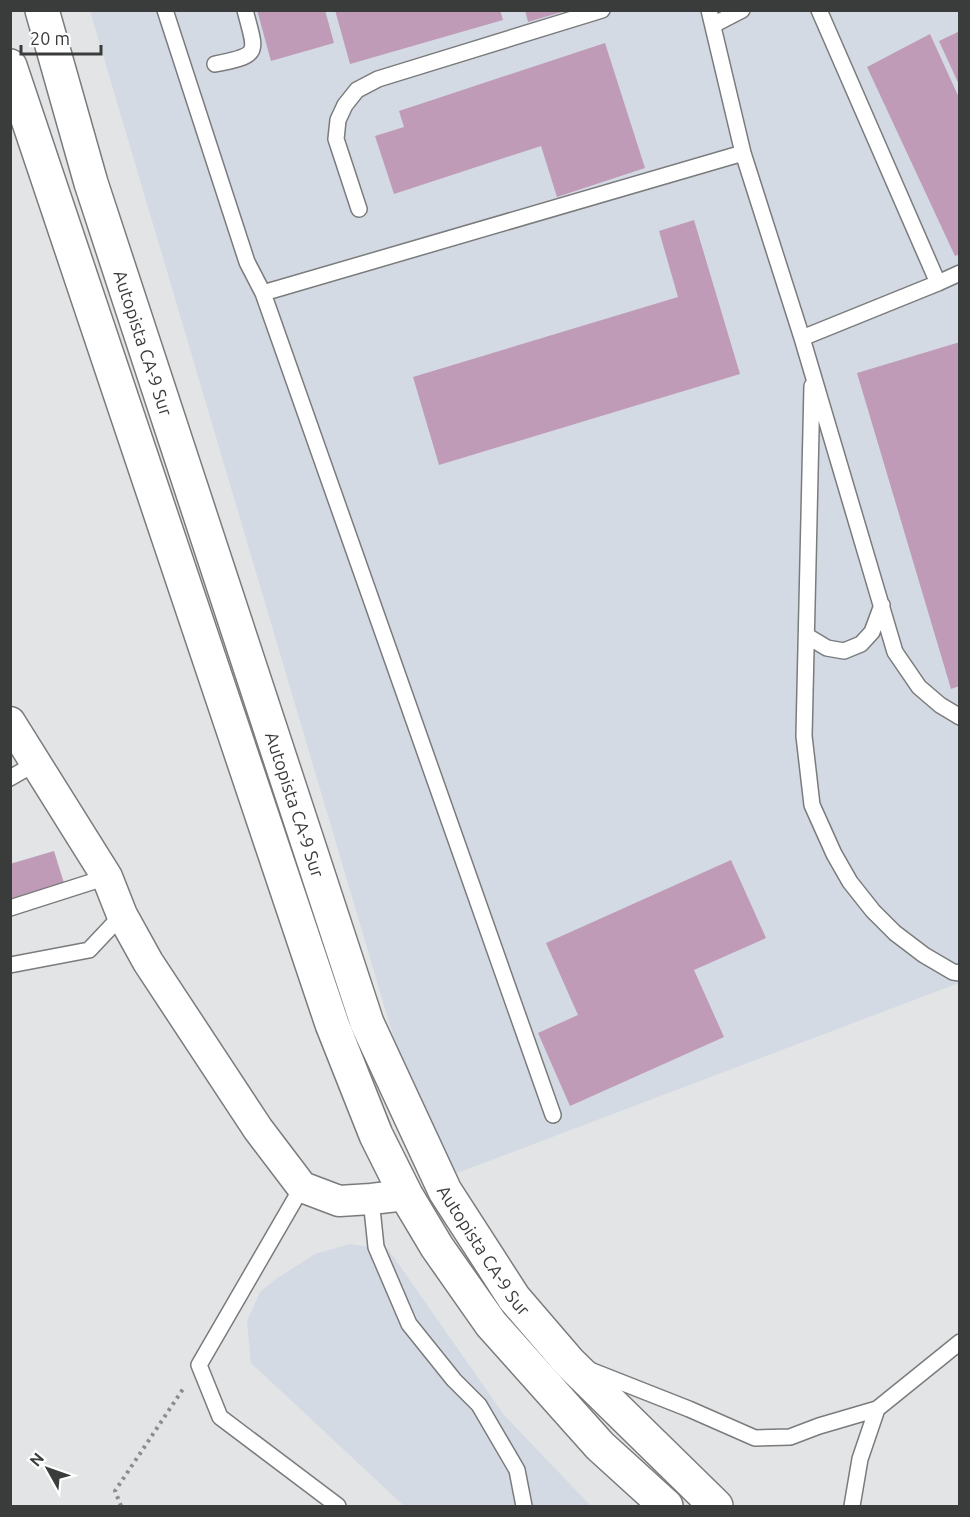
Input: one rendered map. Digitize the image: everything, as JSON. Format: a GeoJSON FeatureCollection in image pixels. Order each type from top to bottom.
{"type":"FeatureCollection","features":[{"type":"Feature","properties":{"kind":"highway","name":"Autopista CA-9 Sur"},"geometry":{"type":"LineString","coordinates":[[42,10],[94,194],[368,1023],[445,1191],[514,1298],[569,1362],[716,1506]]}},
{"type":"Feature","properties":{"kind":"highway","name":"Autopista CA-9 Sur"},"geometry":{"type":"LineString","coordinates":[[10,66],[332,1024],[376,1134],[406,1195],[437,1247],[491,1324],[600,1446],[666,1506]]}},
{"type":"Feature","properties":{"kind":"street"},"geometry":{"type":"LineString","coordinates":[[10,722],[107,876],[122,915],[148,963],[258,1129],[302,1187],[339,1201],[406,1195]]}},
{"type":"Feature","properties":{"kind":"lane"},"geometry":{"type":"LineString","coordinates":[[165,10],[247,262],[263,293],[553,1115]]}},
{"type":"Feature","properties":{"kind":"lane"},"geometry":{"type":"LineString","coordinates":[[215,64],[249,56],[253,51],[254,45],[244,10]]}},
{"type":"Feature","properties":{"kind":"lane"},"geometry":{"type":"LineString","coordinates":[[359,209],[336,139],[338,120],[345,105],[357,90],[378,79],[602,10]]}},
{"type":"Feature","properties":{"kind":"lane"},"geometry":{"type":"LineString","coordinates":[[742,10],[711,18],[743,153],[802,338],[896,652],[919,687],[940,705],[960,717]]}},
{"type":"Feature","properties":{"kind":"lane"},"geometry":{"type":"LineString","coordinates":[[819,10],[938,283]]}},
{"type":"Feature","properties":{"kind":"lane"},"geometry":{"type":"LineString","coordinates":[[263,293],[743,153]]}},
{"type":"Feature","properties":{"kind":"lane"},"geometry":{"type":"LineString","coordinates":[[802,338],[960,273]]}},
{"type":"Feature","properties":{"kind":"lane"},"geometry":{"type":"LineString","coordinates":[[812,371],[804,736],[812,805],[849,882],[880,918],[895,933],[924,955],[953,972],[960,973]]}},
{"type":"Feature","properties":{"kind":"lane"},"geometry":{"type":"LineString","coordinates":[[807,636],[828,648],[844,651],[861,644],[872,633],[882,605]]}},
{"type":"Feature","properties":{"kind":"lane"},"geometry":{"type":"LineString","coordinates":[[10,778],[36,763]]}},
{"type":"Feature","properties":{"kind":"lane"},"geometry":{"type":"LineString","coordinates":[[10,908],[107,876]]}},
{"type":"Feature","properties":{"kind":"lane"},"geometry":{"type":"LineString","coordinates":[[10,965],[89,951],[122,915]]}},
{"type":"Feature","properties":{"kind":"lane"},"geometry":{"type":"LineString","coordinates":[[302,1187],[199,1365],[220,1417],[338,1506]]}},
{"type":"Feature","properties":{"kind":"lane"},"geometry":{"type":"LineString","coordinates":[[371,1199],[376,1247],[409,1324],[454,1380],[479,1405],[517,1470],[524,1506]]}},
{"type":"Feature","properties":{"kind":"lane"},"geometry":{"type":"LineString","coordinates":[[569,1362],[689,1409],[755,1438],[790,1437],[877,1408],[960,1342]]}},
{"type":"Feature","properties":{"kind":"lane"},"geometry":{"type":"LineString","coordinates":[[852,1506],[860,1459],[877,1408]]}},
{"type":"Feature","properties":{"kind":"path"},"geometry":{"type":"LineString","coordinates":[[121,1506],[116,1491],[199,1365]]}},
{"type":"Feature","properties":{"kind":"shaded area"},"geometry":{"type":"Polygon","coordinates":[[[90,11],[959,11],[959,983],[436,1181],[90,11]]]}},
{"type":"Feature","properties":{"kind":"shaded area"},"geometry":{"type":"Polygon","coordinates":[[[350,1244],[388,1249],[504,1415],[591,1506],[404,1506],[251,1363],[247,1321],[260,1292],[315,1254],[350,1244]]]}},
{"type":"Feature","properties":{"kind":"building"},"geometry":{"type":"Polygon","coordinates":[[[257,10],[325,10],[334,43],[271,61],[257,10]]]}},
{"type":"Feature","properties":{"kind":"building"},"geometry":{"type":"Polygon","coordinates":[[[335,10],[500,10],[503,20],[350,64],[335,10]]]}},
{"type":"Feature","properties":{"kind":"building"},"geometry":{"type":"Polygon","coordinates":[[[525,10],[565,10],[565,11],[528,22],[525,10]]]}},
{"type":"Feature","properties":{"kind":"building"},"geometry":{"type":"Polygon","coordinates":[[[960,31],[960,87],[939,41],[960,31]]]}},
{"type":"Feature","properties":{"kind":"building"},"geometry":{"type":"Polygon","coordinates":[[[930,34],[960,100],[960,254],[955,256],[867,67],[930,34]]]}},
{"type":"Feature","properties":{"kind":"building"},"geometry":{"type":"Polygon","coordinates":[[[605,43],[645,168],[557,197],[541,146],[394,194],[375,136],[404,127],[399,111],[605,43]]]}},
{"type":"Feature","properties":{"kind":"building"},"geometry":{"type":"Polygon","coordinates":[[[694,220],[740,374],[439,465],[413,377],[678,297],[659,231],[694,220]]]}},
{"type":"Feature","properties":{"kind":"building"},"geometry":{"type":"Polygon","coordinates":[[[960,342],[960,686],[951,689],[857,373],[960,342]]]}},
{"type":"Feature","properties":{"kind":"building"},"geometry":{"type":"Polygon","coordinates":[[[54,851],[64,883],[10,899],[10,864],[54,851]]]}},
{"type":"Feature","properties":{"kind":"building"},"geometry":{"type":"Polygon","coordinates":[[[731,860],[766,938],[694,970],[724,1037],[570,1106],[538,1033],[578,1015],[546,943],[731,860]]]}}]}
